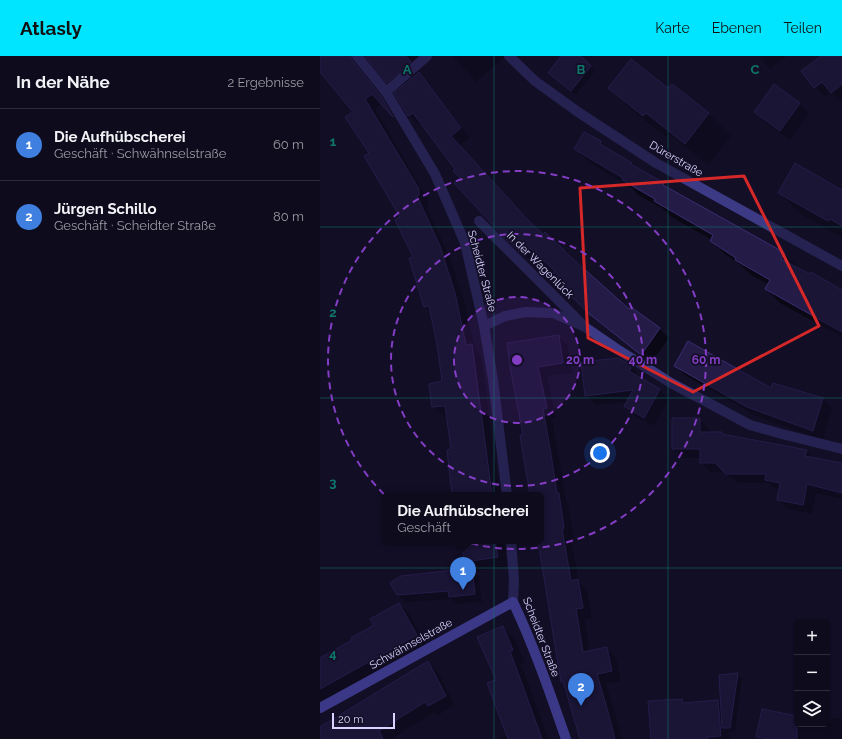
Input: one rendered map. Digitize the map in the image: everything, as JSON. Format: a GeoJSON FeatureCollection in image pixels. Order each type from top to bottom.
{"type":"FeatureCollection","features":[{"type":"Feature","properties":{"kind":"street","name":"Scheidter Straße"},"geometry":{"type":"LineString","coordinates":[[357,56],[386,92],[435,174],[465,243],[484,326],[493,380],[507,492]]}},
{"type":"Feature","properties":{"kind":"street"},"geometry":{"type":"LineString","coordinates":[[386,92],[427,56]]}},
{"type":"Feature","properties":{"kind":"street","name":"Dürerstraße"},"geometry":{"type":"LineString","coordinates":[[509,56],[535,81],[578,112],[656,163],[842,266]]}},
{"type":"Feature","properties":{"kind":"street","name":"In der Wagenlück"},"geometry":{"type":"LineString","coordinates":[[479,221],[585,327],[671,384],[750,425],[842,449]]}},
{"type":"Feature","properties":{"kind":"street","name":"In der Wagenlück"},"geometry":{"type":"LineString","coordinates":[[484,326],[505,316],[526,312],[553,313],[585,327]]}},
{"type":"Feature","properties":{"kind":"street","name":"Scheidter Straße"},"geometry":{"type":"LineString","coordinates":[[511,544],[514,580],[513,602],[550,694],[566,739]]}},
{"type":"Feature","properties":{"kind":"street","name":"Schwähnselstraße"},"geometry":{"type":"LineString","coordinates":[[320,708],[513,602]]}},
{"type":"Feature","properties":{"kind":"highlighted area"},"geometry":{"type":"Polygon","coordinates":[[[744,176],[819,326],[693,392],[588,338],[580,188],[744,176]]]}},
{"type":"Feature","properties":{"kind":"building"},"geometry":{"type":"Polygon","coordinates":[[[320,56],[351,56],[352,60],[381,96],[393,117],[372,94],[365,99],[419,189],[419,195],[417,196],[440,246],[455,293],[466,345],[472,344],[492,492],[452,492],[447,450],[451,449],[445,406],[432,407],[429,384],[442,381],[437,344],[429,306],[424,307],[409,258],[413,257],[395,220],[400,217],[364,156],[369,153],[345,117],[353,112],[320,72],[320,56]]]}},
{"type":"Feature","properties":{"kind":"building"},"geometry":{"type":"Polygon","coordinates":[[[365,56],[406,56],[411,62],[387,83],[365,56]]]}},
{"type":"Feature","properties":{"kind":"building"},"geometry":{"type":"Polygon","coordinates":[[[561,56],[581,56],[591,66],[571,91],[548,73],[561,56]]]}},
{"type":"Feature","properties":{"kind":"building"},"geometry":{"type":"Polygon","coordinates":[[[821,56],[842,56],[842,84],[831,93],[822,82],[814,88],[801,71],[821,56]]]}},
{"type":"Feature","properties":{"kind":"building"},"geometry":{"type":"Polygon","coordinates":[[[631,59],[668,88],[672,84],[709,113],[685,144],[646,113],[643,116],[608,88],[631,59]]]}},
{"type":"Feature","properties":{"kind":"building"},"geometry":{"type":"Polygon","coordinates":[[[419,72],[461,128],[451,136],[528,220],[543,234],[545,232],[629,309],[631,307],[660,328],[641,355],[587,312],[570,295],[549,278],[555,271],[530,248],[523,255],[503,236],[454,183],[460,178],[453,171],[455,169],[413,113],[408,116],[394,93],[419,72]]]}},
{"type":"Feature","properties":{"kind":"building"},"geometry":{"type":"Polygon","coordinates":[[[774,84],[800,103],[780,131],[754,112],[774,84]]]}},
{"type":"Feature","properties":{"kind":"building"},"geometry":{"type":"Polygon","coordinates":[[[584,132],[601,141],[600,144],[632,163],[631,164],[664,183],[663,185],[785,253],[781,259],[810,274],[811,272],[842,290],[842,332],[765,289],[770,280],[735,260],[736,258],[710,241],[713,235],[654,201],[655,199],[622,180],[623,178],[574,149],[584,132]]]}},
{"type":"Feature","properties":{"kind":"building"},"geometry":{"type":"Polygon","coordinates":[[[795,163],[842,190],[842,226],[830,219],[828,221],[778,193],[795,163]]]}},
{"type":"Feature","properties":{"kind":"building"},"geometry":{"type":"Polygon","coordinates":[[[559,335],[563,363],[538,367],[547,408],[543,409],[557,493],[559,493],[564,528],[562,529],[571,581],[578,579],[583,608],[576,609],[583,652],[607,647],[612,671],[597,674],[615,739],[580,739],[563,681],[561,682],[538,544],[544,544],[544,492],[530,492],[520,435],[523,435],[507,343],[559,335]]]}},
{"type":"Feature","properties":{"kind":"building"},"geometry":{"type":"Polygon","coordinates":[[[688,341],[771,388],[773,383],[823,398],[813,431],[747,407],[674,366],[688,341]]]}},
{"type":"Feature","properties":{"kind":"building"},"geometry":{"type":"Polygon","coordinates":[[[618,358],[632,366],[629,371],[660,389],[644,418],[624,406],[633,390],[585,396],[581,362],[618,358]]]}},
{"type":"Feature","properties":{"kind":"building"},"geometry":{"type":"Polygon","coordinates":[[[672,418],[700,418],[700,432],[722,432],[722,434],[807,450],[805,456],[842,463],[842,493],[807,484],[803,505],[777,500],[780,483],[765,480],[766,474],[726,474],[715,463],[700,463],[700,449],[672,449],[672,418]]]}},
{"type":"Feature","properties":{"kind":"building"},"geometry":{"type":"Polygon","coordinates":[[[462,544],[496,544],[498,557],[464,562],[462,544]]]}},
{"type":"Feature","properties":{"kind":"building"},"geometry":{"type":"Polygon","coordinates":[[[472,568],[475,594],[449,597],[448,591],[397,595],[390,583],[401,576],[472,568]]]}},
{"type":"Feature","properties":{"kind":"building"},"geometry":{"type":"Polygon","coordinates":[[[399,603],[417,635],[320,689],[320,658],[352,640],[351,638],[374,625],[370,619],[399,603]]]}},
{"type":"Feature","properties":{"kind":"building"},"geometry":{"type":"Polygon","coordinates":[[[503,626],[513,650],[510,651],[542,739],[508,739],[487,683],[496,680],[477,637],[503,626]]]}},
{"type":"Feature","properties":{"kind":"building"},"geometry":{"type":"Polygon","coordinates":[[[428,661],[446,696],[428,706],[425,702],[379,731],[383,739],[320,739],[320,727],[428,661]]]}},
{"type":"Feature","properties":{"kind":"building"},"geometry":{"type":"Polygon","coordinates":[[[738,673],[730,728],[722,728],[719,675],[738,673]]]}},
{"type":"Feature","properties":{"kind":"building"},"geometry":{"type":"Polygon","coordinates":[[[682,699],[683,703],[718,700],[721,736],[707,737],[708,739],[651,739],[648,701],[682,699]]]}},
{"type":"Feature","properties":{"kind":"building"},"geometry":{"type":"Polygon","coordinates":[[[762,709],[794,715],[794,727],[797,727],[797,739],[770,739],[756,737],[762,709]]]}},
{"type":"Feature","properties":{"kind":"place","name":"Die Aufhübscherei"},"geometry":{"type":"Point","coordinates":[463,590]}},
{"type":"Feature","properties":{"kind":"place","name":"Jürgen Schillo"},"geometry":{"type":"Point","coordinates":[581,706]}}]}
